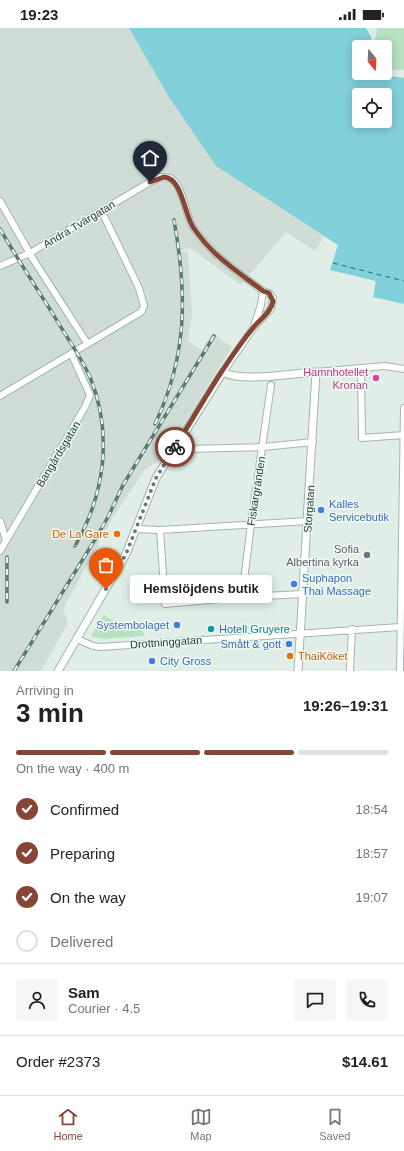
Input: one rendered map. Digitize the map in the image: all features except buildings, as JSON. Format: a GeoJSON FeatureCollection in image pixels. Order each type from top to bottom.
{"type":"FeatureCollection","features":[{"type":"Feature","properties":{"kind":"street","name":"Andra Tvärgatan"},"geometry":{"type":"LineString","coordinates":[[0,266],[30,253],[101,210],[158,178],[167,177],[177,185],[193,227],[214,254],[263,291]]}},
{"type":"Feature","properties":{"kind":"street"},"geometry":{"type":"LineString","coordinates":[[0,202],[30,253],[87,343]]}},
{"type":"Feature","properties":{"kind":"street"},"geometry":{"type":"LineString","coordinates":[[0,396],[141,312],[143,302],[139,288],[101,210]]}},
{"type":"Feature","properties":{"kind":"street"},"geometry":{"type":"LineString","coordinates":[[58,671],[126,554],[156,478],[223,372],[254,327],[264,318],[273,305],[271,295],[263,291],[261,305],[254,327]]}},
{"type":"Feature","properties":{"kind":"street","name":"Bangårdsgatan"},"geometry":{"type":"LineString","coordinates":[[0,551],[86,407],[90,396],[70,353]]}},
{"type":"Feature","properties":{"kind":"street"},"geometry":{"type":"LineString","coordinates":[[223,372],[237,376],[261,377],[385,366],[404,369],[404,375]]}},
{"type":"Feature","properties":{"kind":"street"},"geometry":{"type":"LineString","coordinates":[[361,368],[362,438],[403,435]]}},
{"type":"Feature","properties":{"kind":"street","name":"Storgatan"},"geometry":{"type":"LineString","coordinates":[[298,671],[313,442],[316,372]]}},
{"type":"Feature","properties":{"kind":"street","name":"Fiskargränden"},"geometry":{"type":"LineString","coordinates":[[242,597],[271,385]]}},
{"type":"Feature","properties":{"kind":"street"},"geometry":{"type":"LineString","coordinates":[[400,671],[404,408]]}},
{"type":"Feature","properties":{"kind":"street"},"geometry":{"type":"LineString","coordinates":[[176,445],[188,450],[262,447],[313,442]]}},
{"type":"Feature","properties":{"kind":"street"},"geometry":{"type":"LineString","coordinates":[[0,521],[6,540]]}},
{"type":"Feature","properties":{"kind":"street"},"geometry":{"type":"LineString","coordinates":[[137,529],[160,530],[308,521]]}},
{"type":"Feature","properties":{"kind":"street"},"geometry":{"type":"LineString","coordinates":[[160,530],[165,604],[242,597],[303,594]]}},
{"type":"Feature","properties":{"kind":"street","name":"Drottninggatan"},"geometry":{"type":"LineString","coordinates":[[77,638],[93,646],[100,647],[301,632],[400,627]]}},
{"type":"Feature","properties":{"kind":"street"},"geometry":{"type":"LineString","coordinates":[[350,671],[352,629]]}},
{"type":"Feature","properties":{"kind":"shaded area"},"geometry":{"type":"Polygon","coordinates":[[[0,28],[129,28],[216,166],[324,236],[315,251],[286,232],[241,285],[190,248],[176,251],[188,252],[192,315],[188,341],[202,350],[212,333],[232,347],[162,459],[145,469],[112,519],[63,609],[68,623],[41,671],[0,671],[0,28]]]}},
{"type":"Feature","properties":{"kind":"green space"},"geometry":{"type":"Polygon","coordinates":[[[377,28],[404,28],[404,70],[392,70],[392,40],[375,40],[377,28]]]}},
{"type":"Feature","properties":{"kind":"green space"},"geometry":{"type":"Polygon","coordinates":[[[104,615],[128,630],[143,630],[144,636],[104,639],[91,636],[104,615]]]}},
{"type":"Feature","properties":{"kind":"water"},"geometry":{"type":"Polygon","coordinates":[[[129,28],[366,28],[371,40],[352,40],[352,80],[392,80],[392,76],[404,78],[404,304],[373,297],[376,281],[330,270],[338,245],[216,166],[169,97],[129,28]]]}},
{"type":"Feature","properties":{"kind":"ferry route"},"geometry":{"type":"LineString","coordinates":[[333,263],[404,281]]}},
{"type":"Feature","properties":{"kind":"railway"},"geometry":{"type":"LineString","coordinates":[[155,424],[166,398],[174,373],[182,324],[181,273],[174,220]]}},
{"type":"Feature","properties":{"kind":"railway"},"geometry":{"type":"LineString","coordinates":[[0,229],[82,361],[90,377],[97,398],[102,420],[103,441],[99,484],[93,506],[75,546]]}},
{"type":"Feature","properties":{"kind":"railway"},"geometry":{"type":"LineString","coordinates":[[14,671],[96,538],[123,485],[214,336]]}},
{"type":"Feature","properties":{"kind":"railway"},"geometry":{"type":"LineString","coordinates":[[7,557],[7,602]]}},
{"type":"Feature","properties":{"kind":"way so far"},"geometry":{"type":"LineString","coordinates":[[106,589],[126,554],[156,478],[175,447]]}},
{"type":"Feature","properties":{"kind":"place","name":"Hamnhotellet Kronan"},"geometry":{"type":"Point","coordinates":[376,378]}},
{"type":"Feature","properties":{"kind":"place","name":"Kalles Servicebutik"},"geometry":{"type":"Point","coordinates":[321,510]}},
{"type":"Feature","properties":{"kind":"place","name":"De La Gare"},"geometry":{"type":"Point","coordinates":[117,534]}},
{"type":"Feature","properties":{"kind":"place","name":"Sofia Albertina kyrka"},"geometry":{"type":"Point","coordinates":[367,555]}},
{"type":"Feature","properties":{"kind":"place","name":"Suphapon Thai Massage"},"geometry":{"type":"Point","coordinates":[294,584]}},
{"type":"Feature","properties":{"kind":"place","name":"Hemslöjdens butik"},"geometry":{"type":"Point","coordinates":[106,589]}},
{"type":"Feature","properties":{"kind":"place","name":"Systembolaget"},"geometry":{"type":"Point","coordinates":[177,625]}},
{"type":"Feature","properties":{"kind":"place","name":"Hotell Gruyere"},"geometry":{"type":"Point","coordinates":[211,629]}},
{"type":"Feature","properties":{"kind":"place","name":"Smått & gott"},"geometry":{"type":"Point","coordinates":[289,644]}},
{"type":"Feature","properties":{"kind":"place","name":"ThaiKöket"},"geometry":{"type":"Point","coordinates":[290,656]}},
{"type":"Feature","properties":{"kind":"place","name":"City Gross"},"geometry":{"type":"Point","coordinates":[152,661]}},
{"type":"Feature","properties":{"kind":"route"},"geometry":{"type":"LineString","coordinates":[[150,182],[164,177],[172,179],[178,187],[193,227],[214,254],[263,291],[269,293],[273,298],[273,305],[271,309],[254,327],[230,360],[175,447]]}}]}
